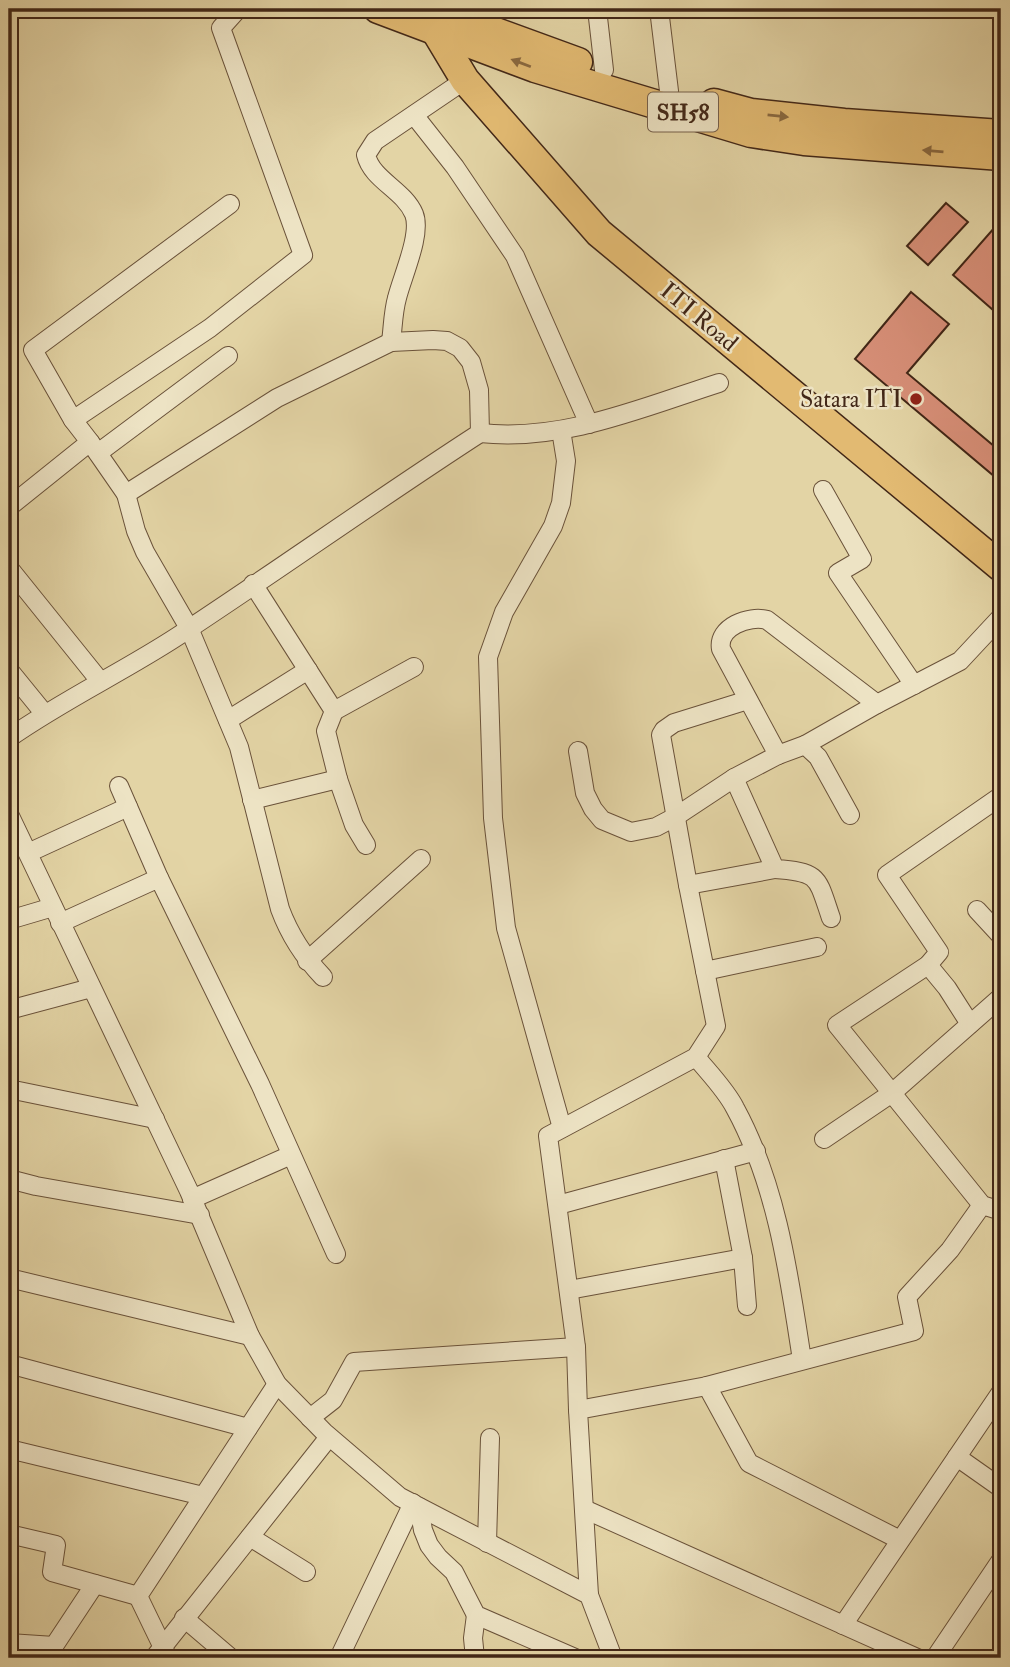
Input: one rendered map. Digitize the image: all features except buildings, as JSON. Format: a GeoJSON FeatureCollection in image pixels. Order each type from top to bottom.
{"type":"FeatureCollection","features":[{"type":"Feature","properties":{"kind":"main road","name":"SH58"},"geometry":{"type":"LineString","coordinates":[[378,9],[434,19],[751,113],[1001,134]]}},
{"type":"Feature","properties":{"kind":"main road","name":"SH58"},"geometry":{"type":"LineString","coordinates":[[434,19],[535,68],[751,133],[817,142],[1001,156]]}},
{"type":"Feature","properties":{"kind":"main road","name":"ITI Road"},"geometry":{"type":"LineString","coordinates":[[434,19],[465,80],[598,233],[1001,566]]}},
{"type":"Feature","properties":{"kind":"street"},"geometry":{"type":"LineString","coordinates":[[73,421],[210,328],[303,255],[221,28],[238,9]]}},
{"type":"Feature","properties":{"kind":"street"},"geometry":{"type":"LineString","coordinates":[[597,9],[604,70]]}},
{"type":"Feature","properties":{"kind":"street"},"geometry":{"type":"LineString","coordinates":[[659,9],[669,90]]}},
{"type":"Feature","properties":{"kind":"street"},"geometry":{"type":"LineString","coordinates":[[391,342],[396,301],[416,228],[414,215],[405,200],[373,169],[366,155],[375,141],[465,80]]}},
{"type":"Feature","properties":{"kind":"street"},"geometry":{"type":"LineString","coordinates":[[414,115],[455,167],[515,256],[589,424]]}},
{"type":"Feature","properties":{"kind":"street"},"geometry":{"type":"LineString","coordinates":[[230,204],[33,350],[73,421],[126,494],[145,552],[189,628],[239,747],[280,909],[293,941],[323,977]]}},
{"type":"Feature","properties":{"kind":"street"},"geometry":{"type":"LineString","coordinates":[[126,494],[277,398],[391,342],[447,341],[460,348],[471,362],[479,390],[480,433]]}},
{"type":"Feature","properties":{"kind":"street"},"geometry":{"type":"LineString","coordinates":[[9,507],[228,356]]}},
{"type":"Feature","properties":{"kind":"street"},"geometry":{"type":"LineString","coordinates":[[9,738],[44,713],[189,628],[480,433],[537,435],[561,430],[589,424],[719,383]]}},
{"type":"Feature","properties":{"kind":"street"},"geometry":{"type":"LineString","coordinates":[[561,430],[566,461],[561,503],[553,526],[504,612],[488,657],[493,818],[506,928],[562,1128]]}},
{"type":"Feature","properties":{"kind":"street"},"geometry":{"type":"LineString","coordinates":[[823,490],[862,559],[838,573],[914,685]]}},
{"type":"Feature","properties":{"kind":"street"},"geometry":{"type":"LineString","coordinates":[[9,568],[100,681]]}},
{"type":"Feature","properties":{"kind":"street"},"geometry":{"type":"LineString","coordinates":[[253,584],[334,711]]}},
{"type":"Feature","properties":{"kind":"street"},"geometry":{"type":"LineString","coordinates":[[578,751],[585,793],[602,820],[618,828],[638,832],[656,827],[734,778],[778,755],[805,745],[960,661],[1001,617]]}},
{"type":"Feature","properties":{"kind":"street"},"geometry":{"type":"LineString","coordinates":[[778,755],[721,649],[720,643],[726,631],[740,623],[759,618],[767,620],[877,704]]}},
{"type":"Feature","properties":{"kind":"street"},"geometry":{"type":"LineString","coordinates":[[366,845],[354,825],[338,779],[326,731],[334,711],[414,667]]}},
{"type":"Feature","properties":{"kind":"street"},"geometry":{"type":"LineString","coordinates":[[9,670],[44,713]]}},
{"type":"Feature","properties":{"kind":"street"},"geometry":{"type":"LineString","coordinates":[[228,720],[308,670]]}},
{"type":"Feature","properties":{"kind":"street"},"geometry":{"type":"LineString","coordinates":[[613,1658],[589,1595],[576,1347],[548,1136],[696,1057],[716,1026],[675,817],[662,735],[664,730],[674,723],[748,700]]}},
{"type":"Feature","properties":{"kind":"street"},"geometry":{"type":"LineString","coordinates":[[805,745],[818,757],[850,815]]}},
{"type":"Feature","properties":{"kind":"street"},"geometry":{"type":"LineString","coordinates":[[734,778],[775,869]]}},
{"type":"Feature","properties":{"kind":"street"},"geometry":{"type":"LineString","coordinates":[[252,800],[338,779]]}},
{"type":"Feature","properties":{"kind":"street"},"geometry":{"type":"LineString","coordinates":[[119,786],[159,878],[260,1084],[336,1254]]}},
{"type":"Feature","properties":{"kind":"street"},"geometry":{"type":"LineString","coordinates":[[1001,796],[887,875],[939,952],[928,965],[837,1025],[982,1205],[1001,1209]]}},
{"type":"Feature","properties":{"kind":"street"},"geometry":{"type":"LineString","coordinates":[[28,853],[128,807]]}},
{"type":"Feature","properties":{"kind":"street"},"geometry":{"type":"LineString","coordinates":[[9,814],[196,1207],[250,1336],[277,1384],[329,1437],[400,1497],[589,1595]]}},
{"type":"Feature","properties":{"kind":"street"},"geometry":{"type":"LineString","coordinates":[[307,961],[421,859]]}},
{"type":"Feature","properties":{"kind":"street"},"geometry":{"type":"LineString","coordinates":[[688,885],[775,869],[801,871],[814,877],[819,883],[831,918]]}},
{"type":"Feature","properties":{"kind":"street"},"geometry":{"type":"LineString","coordinates":[[9,920],[57,915],[159,878]]}},
{"type":"Feature","properties":{"kind":"street"},"geometry":{"type":"LineString","coordinates":[[977,910],[1001,936]]}},
{"type":"Feature","properties":{"kind":"street"},"geometry":{"type":"LineString","coordinates":[[705,971],[817,947]]}},
{"type":"Feature","properties":{"kind":"street"},"geometry":{"type":"LineString","coordinates":[[928,965],[947,988],[970,1024]]}},
{"type":"Feature","properties":{"kind":"street"},"geometry":{"type":"LineString","coordinates":[[9,1010],[92,988]]}},
{"type":"Feature","properties":{"kind":"street"},"geometry":{"type":"LineString","coordinates":[[824,1139],[891,1093],[1001,997]]}},
{"type":"Feature","properties":{"kind":"street"},"geometry":{"type":"LineString","coordinates":[[696,1057],[734,1105],[767,1180],[790,1281],[802,1360]]}},
{"type":"Feature","properties":{"kind":"street"},"geometry":{"type":"LineString","coordinates":[[9,1088],[155,1119]]}},
{"type":"Feature","properties":{"kind":"street"},"geometry":{"type":"LineString","coordinates":[[558,1205],[755,1151]]}},
{"type":"Feature","properties":{"kind":"street"},"geometry":{"type":"LineString","coordinates":[[9,1179],[36,1186],[196,1207],[291,1155]]}},
{"type":"Feature","properties":{"kind":"street"},"geometry":{"type":"LineString","coordinates":[[724,1159],[743,1258],[747,1306]]}},
{"type":"Feature","properties":{"kind":"street"},"geometry":{"type":"LineString","coordinates":[[578,1410],[707,1385],[914,1331],[907,1297],[950,1250],[982,1205]]}},
{"type":"Feature","properties":{"kind":"street"},"geometry":{"type":"LineString","coordinates":[[569,1290],[743,1258]]}},
{"type":"Feature","properties":{"kind":"street"},"geometry":{"type":"LineString","coordinates":[[9,1278],[250,1336]]}},
{"type":"Feature","properties":{"kind":"street"},"geometry":{"type":"LineString","coordinates":[[310,1418],[333,1400],[354,1362],[576,1347]]}},
{"type":"Feature","properties":{"kind":"street"},"geometry":{"type":"LineString","coordinates":[[9,1364],[248,1428]]}},
{"type":"Feature","properties":{"kind":"street"},"geometry":{"type":"LineString","coordinates":[[138,1596],[277,1384]]}},
{"type":"Feature","properties":{"kind":"street"},"geometry":{"type":"LineString","coordinates":[[707,1385],[749,1463],[900,1540]]}},
{"type":"Feature","properties":{"kind":"street"},"geometry":{"type":"LineString","coordinates":[[843,1625],[1001,1392]]}},
{"type":"Feature","properties":{"kind":"street"},"geometry":{"type":"LineString","coordinates":[[161,1654],[184,1618],[329,1437]]}},
{"type":"Feature","properties":{"kind":"street"},"geometry":{"type":"LineString","coordinates":[[487,1544],[490,1438]]}},
{"type":"Feature","properties":{"kind":"street"},"geometry":{"type":"LineString","coordinates":[[9,1449],[203,1496]]}},
{"type":"Feature","properties":{"kind":"street"},"geometry":{"type":"LineString","coordinates":[[957,1457],[1001,1488]]}},
{"type":"Feature","properties":{"kind":"street"},"geometry":{"type":"LineString","coordinates":[[416,1505],[429,1545],[454,1572],[475,1615],[472,1638],[475,1658]]}},
{"type":"Feature","properties":{"kind":"street"},"geometry":{"type":"LineString","coordinates":[[339,1658],[416,1505]]}},
{"type":"Feature","properties":{"kind":"street"},"geometry":{"type":"LineString","coordinates":[[584,1509],[916,1658]]}},
{"type":"Feature","properties":{"kind":"street"},"geometry":{"type":"LineString","coordinates":[[9,1534],[56,1545],[52,1572],[138,1596]]}},
{"type":"Feature","properties":{"kind":"street"},"geometry":{"type":"LineString","coordinates":[[250,1537],[306,1572]]}},
{"type":"Feature","properties":{"kind":"street"},"geometry":{"type":"LineString","coordinates":[[935,1658],[1001,1560]]}},
{"type":"Feature","properties":{"kind":"street"},"geometry":{"type":"LineString","coordinates":[[9,1643],[54,1646],[95,1584]]}},
{"type":"Feature","properties":{"kind":"street"},"geometry":{"type":"LineString","coordinates":[[138,1596],[161,1654]]}},
{"type":"Feature","properties":{"kind":"street"},"geometry":{"type":"LineString","coordinates":[[475,1615],[575,1658]]}},
{"type":"Feature","properties":{"kind":"street"},"geometry":{"type":"LineString","coordinates":[[184,1618],[231,1658]]}},
{"type":"Feature","properties":{"kind":"place","name":"Satara ITI"},"geometry":{"type":"Point","coordinates":[916,399]}}]}
